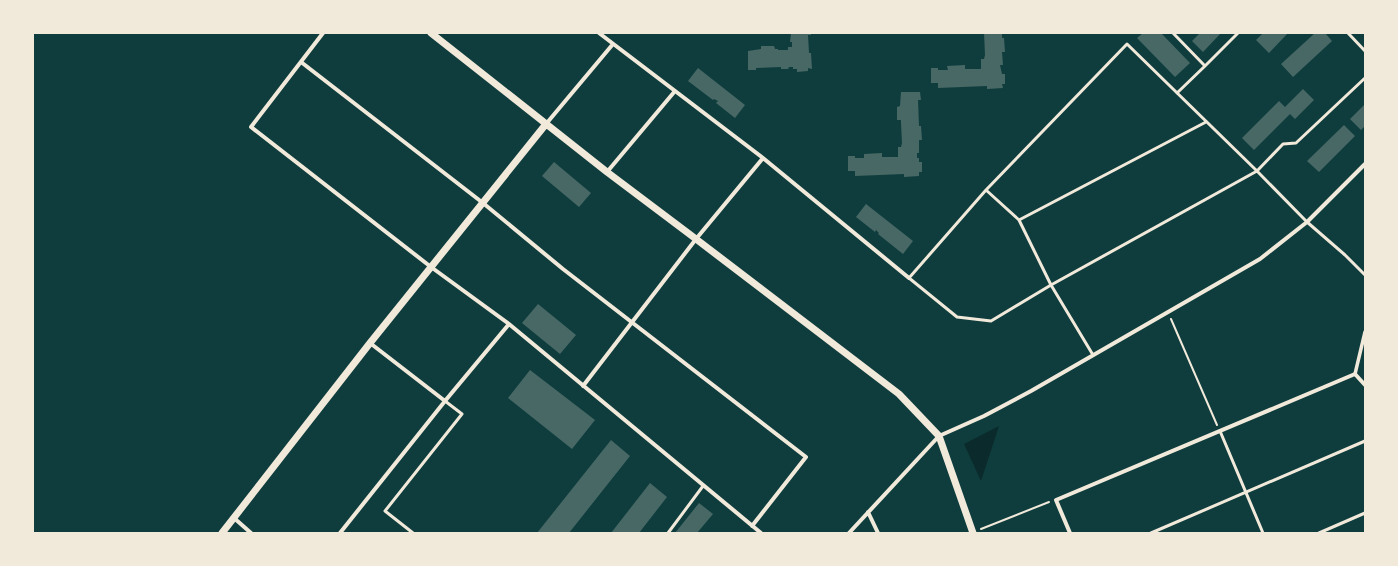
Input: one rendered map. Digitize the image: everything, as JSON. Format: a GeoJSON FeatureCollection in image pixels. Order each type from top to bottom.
{"type":"FeatureCollection","features":[{"type":"Feature","properties":{"kind":"street"},"geometry":{"type":"LineString","coordinates":[[323,33],[250,127],[431,267],[509,324],[761,533]]}},
{"type":"Feature","properties":{"kind":"street"},"geometry":{"type":"LineString","coordinates":[[431,33],[607,172],[696,238],[898,394],[939,436],[973,533]]}},
{"type":"Feature","properties":{"kind":"street"},"geometry":{"type":"LineString","coordinates":[[599,33],[763,158],[909,278]]}},
{"type":"Feature","properties":{"kind":"street"},"geometry":{"type":"LineString","coordinates":[[222,533],[482,203],[613,44]]}},
{"type":"Feature","properties":{"kind":"street"},"geometry":{"type":"LineString","coordinates":[[301,62],[482,203],[632,323],[806,457],[752,526]]}},
{"type":"Feature","properties":{"kind":"street"},"geometry":{"type":"LineString","coordinates":[[607,172],[675,91]]}},
{"type":"Feature","properties":{"kind":"street"},"geometry":{"type":"LineString","coordinates":[[583,386],[696,238],[763,158]]}},
{"type":"Feature","properties":{"kind":"street"},"geometry":{"type":"LineString","coordinates":[[849,533],[939,436],[984,416],[1093,356],[1260,259],[1307,222],[1365,164]]}},
{"type":"Feature","properties":{"kind":"street"},"geometry":{"type":"LineString","coordinates":[[340,533],[445,401],[509,324]]}},
{"type":"Feature","properties":{"kind":"street"},"geometry":{"type":"LineString","coordinates":[[1356,374],[1365,332]]}},
{"type":"Feature","properties":{"kind":"street"},"geometry":{"type":"LineString","coordinates":[[370,344],[445,401]]}},
{"type":"Feature","properties":{"kind":"street"},"geometry":{"type":"LineString","coordinates":[[1070,533],[1056,500],[1356,374]]}},
{"type":"Feature","properties":{"kind":"street"},"geometry":{"type":"LineString","coordinates":[[1356,374],[1365,385]]}},
{"type":"Feature","properties":{"kind":"street"},"geometry":{"type":"LineString","coordinates":[[868,512],[878,533]]}},
{"type":"Feature","properties":{"kind":"street"},"geometry":{"type":"LineString","coordinates":[[234,518],[251,533]]}},
{"type":"Feature","properties":{"kind":"lane"},"geometry":{"type":"LineString","coordinates":[[1173,33],[1205,66]]}},
{"type":"Feature","properties":{"kind":"lane"},"geometry":{"type":"LineString","coordinates":[[1177,93],[1238,33]]}},
{"type":"Feature","properties":{"kind":"lane"},"geometry":{"type":"LineString","coordinates":[[1348,33],[1365,51]]}},
{"type":"Feature","properties":{"kind":"lane"},"geometry":{"type":"LineString","coordinates":[[1365,78],[1296,143],[1283,144],[1257,171],[1051,285],[991,321],[957,317],[909,278],[986,190],[1127,44],[1257,171],[1307,222],[1345,255],[1365,276]]}},
{"type":"Feature","properties":{"kind":"lane"},"geometry":{"type":"LineString","coordinates":[[1019,220],[1206,122]]}},
{"type":"Feature","properties":{"kind":"lane"},"geometry":{"type":"LineString","coordinates":[[986,190],[1019,220],[1051,285],[1093,356]]}},
{"type":"Feature","properties":{"kind":"lane"},"geometry":{"type":"LineString","coordinates":[[413,533],[385,511],[462,414],[445,401]]}},
{"type":"Feature","properties":{"kind":"lane"},"geometry":{"type":"LineString","coordinates":[[1220,431],[1263,533]]}},
{"type":"Feature","properties":{"kind":"lane"},"geometry":{"type":"LineString","coordinates":[[1152,533],[1365,441]]}},
{"type":"Feature","properties":{"kind":"lane"},"geometry":{"type":"LineString","coordinates":[[668,533],[703,486]]}},
{"type":"Feature","properties":{"kind":"lane"},"geometry":{"type":"LineString","coordinates":[[1319,533],[1365,513]]}},
{"type":"Feature","properties":{"kind":"path"},"geometry":{"type":"LineString","coordinates":[[1168,313],[1220,431]]}},
{"type":"Feature","properties":{"kind":"path"},"geometry":{"type":"LineString","coordinates":[[973,533],[1056,500]]}},
{"type":"Feature","properties":{"kind":"water"},"geometry":{"type":"Polygon","coordinates":[[[999,426],[981,481],[964,444],[999,426]]]}},
{"type":"Feature","properties":{"kind":"building"},"geometry":{"type":"Polygon","coordinates":[[[791,33],[811,33],[811,35],[808,35],[812,69],[808,68],[808,71],[797,72],[797,69],[793,69],[793,67],[789,67],[788,69],[781,69],[781,67],[756,68],[756,70],[748,70],[748,51],[761,49],[761,46],[774,46],[775,49],[778,50],[788,50],[788,47],[792,47],[792,42],[790,42],[791,33]]]}},
{"type":"Feature","properties":{"kind":"building"},"geometry":{"type":"Polygon","coordinates":[[[984,33],[1002,33],[1002,38],[1004,38],[1005,52],[1002,52],[1003,65],[1000,65],[1002,74],[1005,74],[1005,84],[1002,84],[1003,88],[987,89],[987,86],[938,88],[938,83],[931,83],[931,68],[948,70],[947,66],[965,65],[965,69],[981,69],[981,59],[984,59],[985,55],[984,33]]]}},
{"type":"Feature","properties":{"kind":"building"},"geometry":{"type":"Polygon","coordinates":[[[1143,33],[1161,33],[1190,63],[1175,77],[1137,38],[1143,33]]]}},
{"type":"Feature","properties":{"kind":"building"},"geometry":{"type":"Polygon","coordinates":[[[1200,33],[1221,33],[1203,52],[1192,41],[1200,33]]]}},
{"type":"Feature","properties":{"kind":"building"},"geometry":{"type":"Polygon","coordinates":[[[1263,33],[1288,33],[1269,53],[1256,40],[1263,33]]]}},
{"type":"Feature","properties":{"kind":"building"},"geometry":{"type":"Polygon","coordinates":[[[1315,33],[1325,33],[1332,41],[1293,77],[1281,64],[1315,33]]]}},
{"type":"Feature","properties":{"kind":"building"},"geometry":{"type":"Polygon","coordinates":[[[698,68],[745,105],[735,118],[716,103],[718,101],[713,100],[688,81],[698,68]]]}},
{"type":"Feature","properties":{"kind":"building"},"geometry":{"type":"Polygon","coordinates":[[[1303,89],[1314,100],[1295,119],[1290,114],[1254,150],[1242,138],[1279,101],[1285,107],[1303,89]]]}},
{"type":"Feature","properties":{"kind":"building"},"geometry":{"type":"Polygon","coordinates":[[[901,92],[920,92],[921,100],[918,100],[919,126],[921,126],[922,140],[919,140],[919,153],[917,153],[917,158],[919,158],[919,162],[922,162],[922,172],[919,172],[919,176],[904,177],[904,174],[855,176],[855,171],[848,171],[848,156],[864,158],[864,154],[882,153],[882,157],[898,157],[898,147],[901,147],[902,143],[901,120],[897,120],[897,107],[900,106],[901,92]]]}},
{"type":"Feature","properties":{"kind":"building"},"geometry":{"type":"Polygon","coordinates":[[[1365,104],[1365,126],[1361,130],[1350,119],[1365,104]]]}},
{"type":"Feature","properties":{"kind":"building"},"geometry":{"type":"Polygon","coordinates":[[[1344,125],[1355,136],[1319,172],[1307,161],[1344,125]]]}},
{"type":"Feature","properties":{"kind":"building"},"geometry":{"type":"Polygon","coordinates":[[[554,162],[591,193],[579,207],[542,176],[554,162]]]}},
{"type":"Feature","properties":{"kind":"building"},"geometry":{"type":"Polygon","coordinates":[[[866,204],[913,241],[903,254],[878,234],[879,233],[876,230],[875,232],[856,217],[866,204]]]}},
{"type":"Feature","properties":{"kind":"building"},"geometry":{"type":"Polygon","coordinates":[[[538,304],[576,335],[560,354],[522,323],[538,304]]]}},
{"type":"Feature","properties":{"kind":"building"},"geometry":{"type":"Polygon","coordinates":[[[530,370],[595,420],[572,449],[508,398],[530,370]]]}},
{"type":"Feature","properties":{"kind":"building"},"geometry":{"type":"Polygon","coordinates":[[[611,440],[630,456],[569,533],[537,533],[611,440]]]}},
{"type":"Feature","properties":{"kind":"building"},"geometry":{"type":"Polygon","coordinates":[[[650,483],[667,497],[639,533],[611,533],[650,483]]]}},
{"type":"Feature","properties":{"kind":"building"},"geometry":{"type":"Polygon","coordinates":[[[699,503],[713,514],[697,533],[675,533],[699,503]]]}}]}
